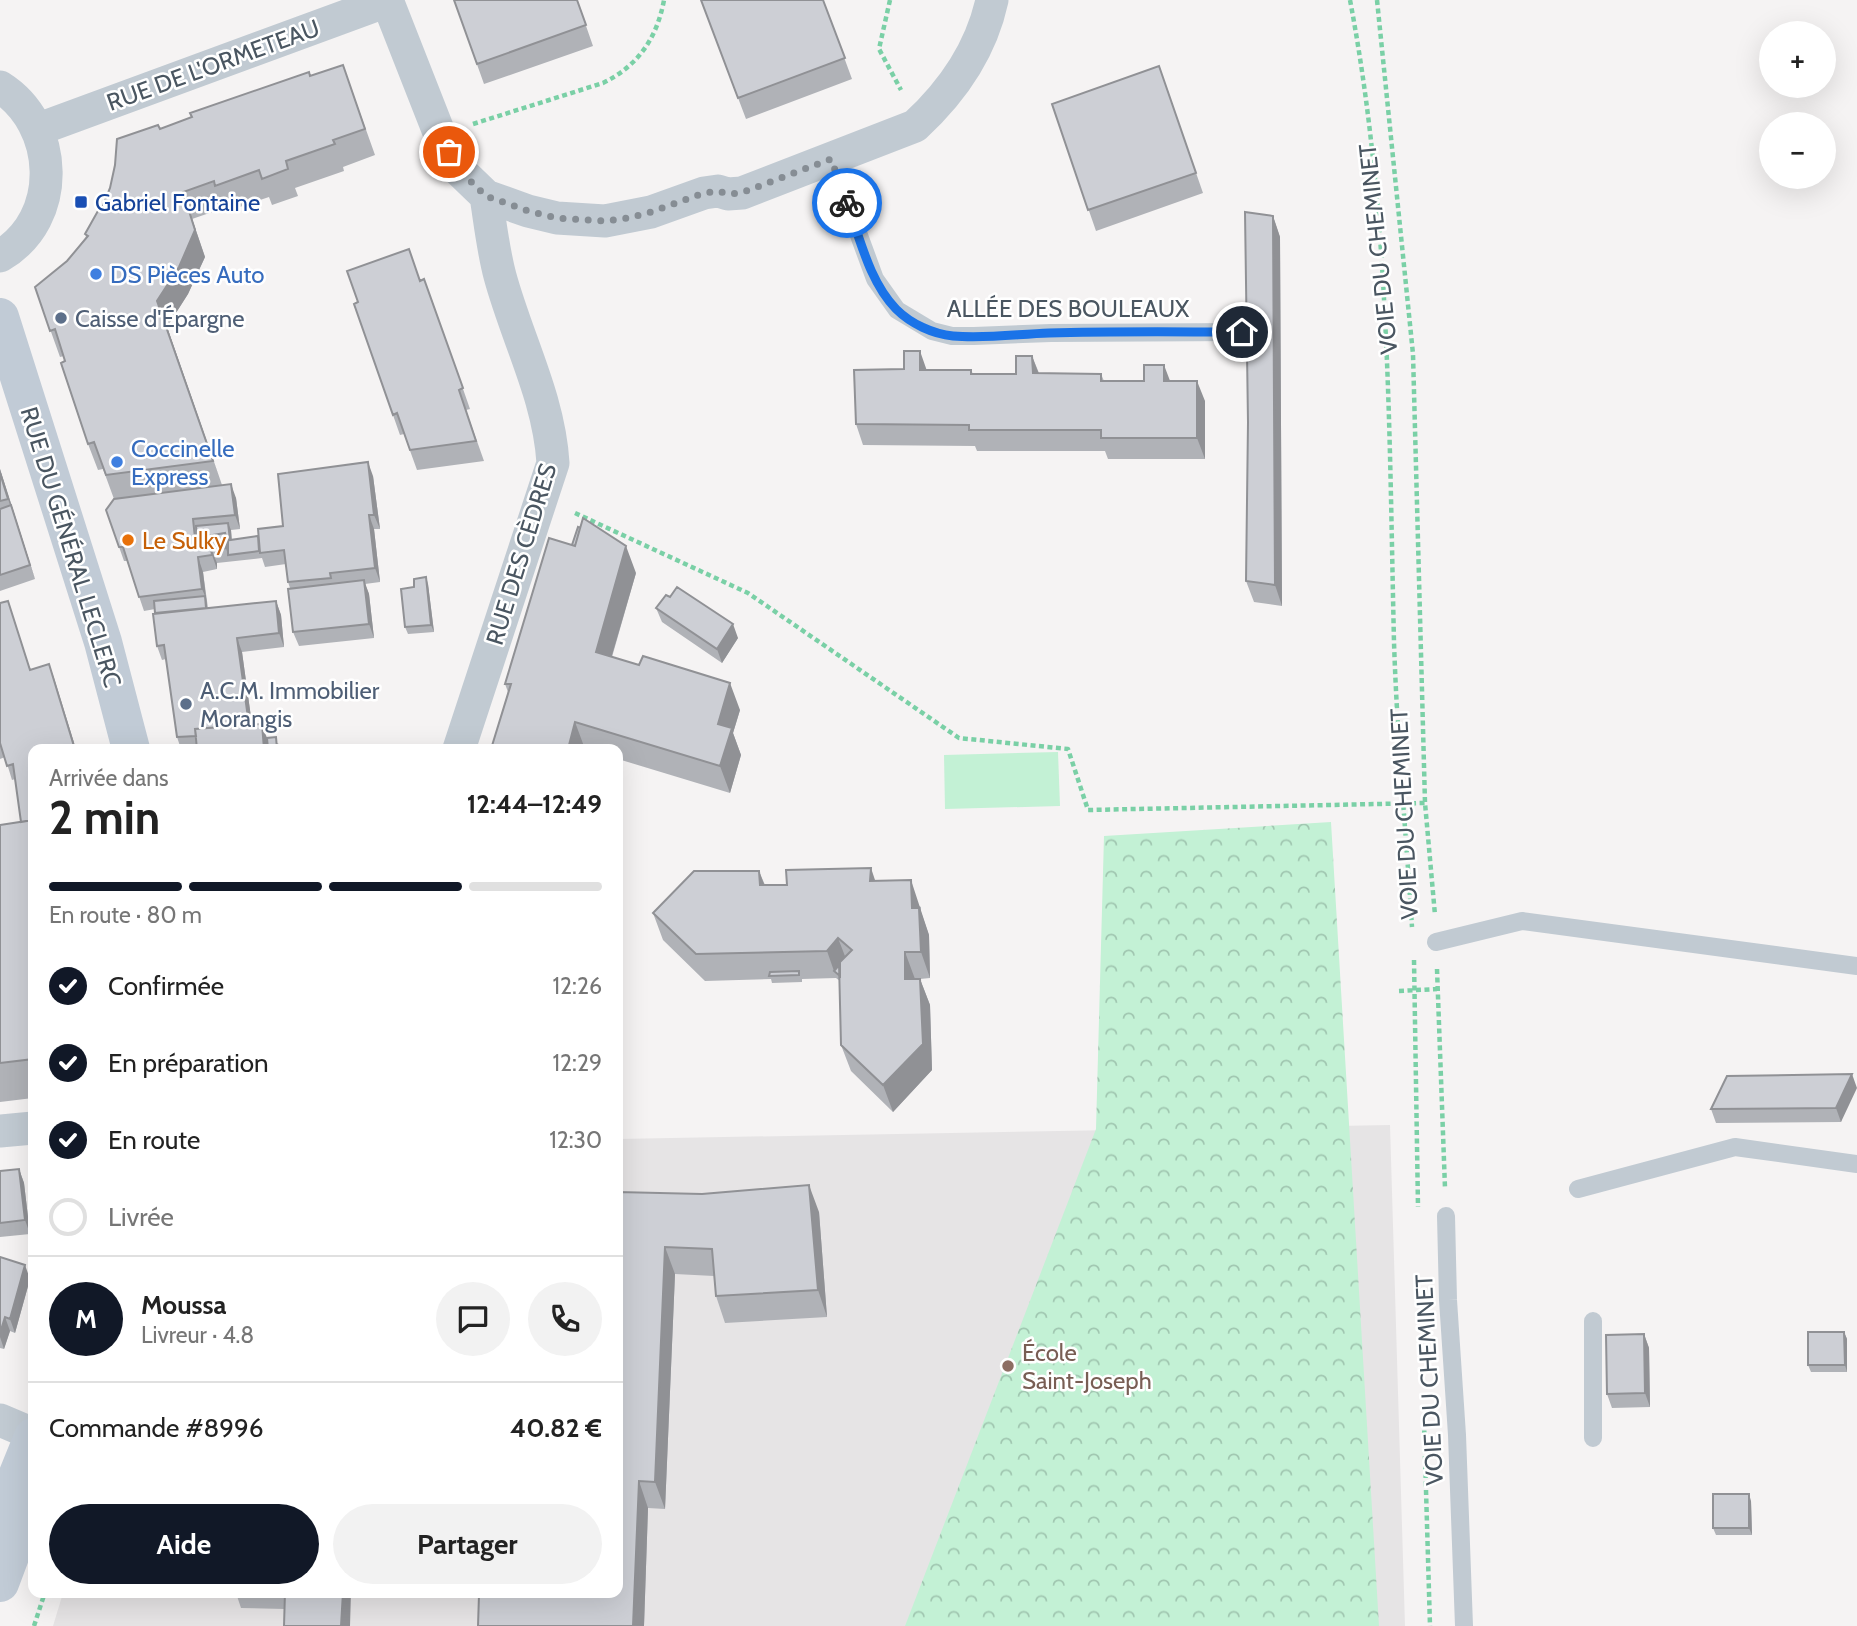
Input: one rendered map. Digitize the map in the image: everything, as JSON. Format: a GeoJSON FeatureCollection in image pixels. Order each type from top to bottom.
{"type":"FeatureCollection","features":[{"type":"Feature","properties":{"kind":"main road","name":"RUE DU GÉNÉRAL LECLERC"},"geometry":{"type":"LineString","coordinates":[[0,317],[103,642],[129,744]]}},
{"type":"Feature","properties":{"kind":"main road"},"geometry":{"type":"LineString","coordinates":[[0,1518],[28,1448]]}},
{"type":"Feature","properties":{"kind":"main road"},"geometry":{"type":"LineString","coordinates":[[0,1583],[28,1508]]}},
{"type":"Feature","properties":{"kind":"street","name":"RUE DE L'ORMETEAU"},"geometry":{"type":"LineString","coordinates":[[39,129],[387,1],[440,135],[458,169],[486,196],[528,211],[557,218],[605,221],[651,212],[704,193],[741,193],[915,126],[950,90],[972,56],[988,21],[992,0]]}},
{"type":"Feature","properties":{"kind":"street"},"geometry":{"type":"LineString","coordinates":[[0,87],[16,97],[39,129],[47,162],[45,195],[32,226],[9,251],[0,256]]}},
{"type":"Feature","properties":{"kind":"street","name":"RUE DES CÈDRES"},"geometry":{"type":"LineString","coordinates":[[461,744],[553,463],[551,436],[542,396],[500,275],[486,196]]}},
{"type":"Feature","properties":{"kind":"street"},"geometry":{"type":"LineString","coordinates":[[0,1132],[28,1129]]}},
{"type":"Feature","properties":{"kind":"street"},"geometry":{"type":"LineString","coordinates":[[0,1420],[28,1434]]}},
{"type":"Feature","properties":{"kind":"lane","name":"ALLÉE DES BOULEAUX"},"geometry":{"type":"LineString","coordinates":[[831,159],[875,279],[897,310],[932,331],[952,336],[1242,332]]}},
{"type":"Feature","properties":{"kind":"lane"},"geometry":{"type":"LineString","coordinates":[[1436,942],[1522,921],[1857,966]]}},
{"type":"Feature","properties":{"kind":"lane"},"geometry":{"type":"LineString","coordinates":[[1578,1189],[1735,1147],[1857,1164]]}},
{"type":"Feature","properties":{"kind":"lane","name":"VOIE DU CHEMINET"},"geometry":{"type":"LineString","coordinates":[[1446,1216],[1464,1626]]}},
{"type":"Feature","properties":{"kind":"lane"},"geometry":{"type":"LineString","coordinates":[[1593,1321],[1593,1438]]}},
{"type":"Feature","properties":{"kind":"path"},"geometry":{"type":"LineString","coordinates":[[440,135],[618,76],[650,42],[664,0]]}},
{"type":"Feature","properties":{"kind":"path"},"geometry":{"type":"LineString","coordinates":[[890,0],[879,49],[904,96],[923,118]]}},
{"type":"Feature","properties":{"kind":"path","name":"VOIE DU CHEMINET"},"geometry":{"type":"LineString","coordinates":[[1350,0],[1361,58],[1381,256],[1390,458],[1394,646],[1412,938]]}},
{"type":"Feature","properties":{"kind":"path","name":"VOIE DU CHEMINET"},"geometry":{"type":"LineString","coordinates":[[1377,0],[1413,354],[1425,803],[1436,942],[1446,1216]]}},
{"type":"Feature","properties":{"kind":"path"},"geometry":{"type":"LineString","coordinates":[[543,498],[748,593],[959,738],[1068,749],[1088,810],[1425,803]]}},
{"type":"Feature","properties":{"kind":"path","name":"VOIE DU CHEMINET"},"geometry":{"type":"LineString","coordinates":[[1413,952],[1416,990],[1418,1213]]}},
{"type":"Feature","properties":{"kind":"path"},"geometry":{"type":"LineString","coordinates":[[1399,991],[1437,989]]}},
{"type":"Feature","properties":{"kind":"path","name":"VOIE DU CHEMINET"},"geometry":{"type":"LineString","coordinates":[[1424,1417],[1430,1626]]}},
{"type":"Feature","properties":{"kind":"path"},"geometry":{"type":"LineString","coordinates":[[34,1626],[43,1598]]}},
{"type":"Feature","properties":{"kind":"shaded area","name":"École Saint-Joseph"},"geometry":{"type":"Polygon","coordinates":[[[1390,1125],[1405,1626],[53,1626],[61,1598],[623,1598],[623,1139],[1390,1125]]]}},
{"type":"Feature","properties":{"kind":"green space"},"geometry":{"type":"Polygon","coordinates":[[[1058,752],[1060,806],[945,809],[944,755],[1058,752]]]}},
{"type":"Feature","properties":{"kind":"green space"},"geometry":{"type":"Polygon","coordinates":[[[1331,822],[1379,1626],[905,1626],[1096,1129],[1104,836],[1331,822]]]}},
{"type":"Feature","properties":{"kind":"building"},"geometry":{"type":"Polygon","coordinates":[[[454,0],[577,0],[586,25],[477,64],[454,0]]]}},
{"type":"Feature","properties":{"kind":"building"},"geometry":{"type":"Polygon","coordinates":[[[701,0],[823,0],[845,58],[738,98],[701,0]]]}},
{"type":"Feature","properties":{"kind":"building"},"geometry":{"type":"Polygon","coordinates":[[[343,65],[365,129],[333,140],[335,144],[286,161],[288,169],[262,179],[259,170],[215,186],[214,181],[183,192],[195,230],[179,267],[157,301],[213,461],[106,475],[94,442],[88,444],[61,363],[65,361],[55,329],[50,331],[35,287],[67,261],[88,236],[85,234],[99,209],[101,210],[110,188],[117,139],[158,125],[160,129],[192,117],[190,113],[309,72],[310,76],[343,65]]]}},
{"type":"Feature","properties":{"kind":"building"},"geometry":{"type":"Polygon","coordinates":[[[1159,66],[1196,173],[1088,210],[1052,104],[1159,66]]]}},
{"type":"Feature","properties":{"kind":"building"},"geometry":{"type":"Polygon","coordinates":[[[1245,212],[1273,216],[1275,585],[1246,581],[1248,422],[1245,212]]]}},
{"type":"Feature","properties":{"kind":"building"},"geometry":{"type":"Polygon","coordinates":[[[409,249],[420,281],[424,279],[463,388],[459,390],[476,441],[410,450],[397,413],[393,415],[354,304],[358,302],[347,271],[409,249]]]}},
{"type":"Feature","properties":{"kind":"building"},"geometry":{"type":"Polygon","coordinates":[[[904,351],[920,351],[920,370],[971,370],[971,374],[1016,374],[1016,356],[1032,356],[1033,373],[1101,374],[1101,381],[1144,381],[1144,365],[1164,365],[1164,381],[1197,381],[1197,438],[1101,438],[1101,430],[969,430],[969,425],[856,424],[854,370],[904,369],[904,351]]]}},
{"type":"Feature","properties":{"kind":"building"},"geometry":{"type":"Polygon","coordinates":[[[368,462],[374,515],[369,515],[375,568],[330,573],[331,578],[288,582],[284,550],[260,553],[258,529],[283,526],[278,474],[368,462]]]}},
{"type":"Feature","properties":{"kind":"building"},"geometry":{"type":"Polygon","coordinates":[[[0,473],[8,499],[0,501],[0,473]]]}},
{"type":"Feature","properties":{"kind":"building"},"geometry":{"type":"Polygon","coordinates":[[[231,484],[235,515],[193,519],[195,538],[225,533],[226,548],[211,549],[212,555],[198,557],[202,589],[139,597],[123,547],[119,547],[106,510],[114,499],[231,484]]]}},
{"type":"Feature","properties":{"kind":"building"},"geometry":{"type":"Polygon","coordinates":[[[11,505],[30,565],[0,575],[0,509],[11,505]]]}},
{"type":"Feature","properties":{"kind":"building"},"geometry":{"type":"Polygon","coordinates":[[[583,518],[626,546],[596,652],[639,665],[643,656],[730,683],[718,724],[732,728],[720,766],[575,722],[569,744],[493,744],[511,684],[505,684],[549,538],[575,546],[583,518]]]}},
{"type":"Feature","properties":{"kind":"building"},"geometry":{"type":"Polygon","coordinates":[[[228,523],[230,540],[258,536],[259,551],[228,555],[225,533],[197,538],[196,526],[228,523]]]}},
{"type":"Feature","properties":{"kind":"building"},"geometry":{"type":"Polygon","coordinates":[[[578,527],[580,528],[575,546],[572,545],[578,527]]]}},
{"type":"Feature","properties":{"kind":"building"},"geometry":{"type":"Polygon","coordinates":[[[426,577],[431,625],[405,627],[401,589],[414,587],[414,579],[426,577]]]}},
{"type":"Feature","properties":{"kind":"building"},"geometry":{"type":"Polygon","coordinates":[[[364,580],[369,624],[293,632],[288,589],[364,580]]]}},
{"type":"Feature","properties":{"kind":"building"},"geometry":{"type":"Polygon","coordinates":[[[677,587],[733,624],[717,649],[656,608],[666,595],[670,597],[677,587]]]}},
{"type":"Feature","properties":{"kind":"building"},"geometry":{"type":"Polygon","coordinates":[[[205,596],[206,608],[155,613],[154,601],[205,596]]]}},
{"type":"Feature","properties":{"kind":"building"},"geometry":{"type":"Polygon","coordinates":[[[8,601],[30,670],[49,664],[73,744],[28,744],[28,821],[21,822],[13,764],[7,766],[0,743],[0,603],[8,601]]]}},
{"type":"Feature","properties":{"kind":"building"},"geometry":{"type":"Polygon","coordinates":[[[276,601],[279,633],[237,638],[249,725],[195,729],[196,736],[177,737],[164,645],[157,646],[153,614],[276,601]]]}},
{"type":"Feature","properties":{"kind":"building"},"geometry":{"type":"Polygon","coordinates":[[[262,724],[264,744],[196,744],[195,729],[262,724]]]}},
{"type":"Feature","properties":{"kind":"building"},"geometry":{"type":"Polygon","coordinates":[[[276,737],[277,744],[268,744],[267,738],[276,737]]]}},
{"type":"Feature","properties":{"kind":"building"},"geometry":{"type":"Polygon","coordinates":[[[28,821],[28,1060],[0,1063],[0,825],[28,821]]]}},
{"type":"Feature","properties":{"kind":"building"},"geometry":{"type":"Polygon","coordinates":[[[871,868],[870,881],[911,880],[912,908],[919,908],[921,952],[905,952],[905,979],[920,979],[923,1044],[883,1085],[841,1045],[839,963],[852,950],[838,938],[827,951],[696,954],[653,913],[694,871],[759,871],[760,885],[787,885],[786,870],[871,868]]]}},
{"type":"Feature","properties":{"kind":"building"},"geometry":{"type":"Polygon","coordinates":[[[840,964],[840,976],[834,971],[840,964]]]}},
{"type":"Feature","properties":{"kind":"building"},"geometry":{"type":"Polygon","coordinates":[[[799,971],[799,975],[769,976],[770,972],[799,971]]]}},
{"type":"Feature","properties":{"kind":"building"},"geometry":{"type":"Polygon","coordinates":[[[1852,1074],[1836,1108],[1711,1109],[1727,1076],[1852,1074]]]}},
{"type":"Feature","properties":{"kind":"building"},"geometry":{"type":"Polygon","coordinates":[[[19,1169],[25,1220],[0,1223],[0,1171],[19,1169]]]}},
{"type":"Feature","properties":{"kind":"building"},"geometry":{"type":"Polygon","coordinates":[[[809,1185],[818,1290],[716,1296],[712,1249],[665,1247],[655,1482],[639,1481],[633,1626],[478,1626],[479,1598],[623,1598],[623,1192],[702,1194],[809,1185]]]}},
{"type":"Feature","properties":{"kind":"building"},"geometry":{"type":"Polygon","coordinates":[[[0,1257],[25,1265],[10,1319],[5,1317],[0,1333],[0,1257]]]}},
{"type":"Feature","properties":{"kind":"building"},"geometry":{"type":"Polygon","coordinates":[[[1808,1332],[1844,1332],[1845,1365],[1808,1365],[1808,1332]]]}},
{"type":"Feature","properties":{"kind":"building"},"geometry":{"type":"Polygon","coordinates":[[[1644,1334],[1645,1393],[1607,1394],[1606,1335],[1644,1334]]]}},
{"type":"Feature","properties":{"kind":"building"},"geometry":{"type":"Polygon","coordinates":[[[1713,1494],[1749,1494],[1749,1528],[1713,1528],[1713,1494]]]}},
{"type":"Feature","properties":{"kind":"building"},"geometry":{"type":"Polygon","coordinates":[[[285,1598],[343,1598],[341,1626],[284,1626],[285,1598]]]}},
{"type":"Feature","properties":{"kind":"way so far"},"geometry":{"type":"LineString","coordinates":[[449,152],[458,169],[486,196],[557,218],[586,221],[628,218],[704,193],[741,193],[831,159],[847,203]]}},
{"type":"Feature","properties":{"kind":"place","name":"Gabriel Fontaine"},"geometry":{"type":"Point","coordinates":[81,202]}},
{"type":"Feature","properties":{"kind":"place","name":"DS Pièces Auto"},"geometry":{"type":"Point","coordinates":[96,274]}},
{"type":"Feature","properties":{"kind":"place","name":"Caisse d'Épargne"},"geometry":{"type":"Point","coordinates":[61,318]}},
{"type":"Feature","properties":{"kind":"place","name":"Coccinelle Express"},"geometry":{"type":"Point","coordinates":[117,462]}},
{"type":"Feature","properties":{"kind":"place","name":"Le Sulky"},"geometry":{"type":"Point","coordinates":[128,540]}},
{"type":"Feature","properties":{"kind":"place","name":"A.C.M. Immobilier Morangis"},"geometry":{"type":"Point","coordinates":[186,704]}},
{"type":"Feature","properties":{"kind":"place","name":"École Saint-Joseph"},"geometry":{"type":"Point","coordinates":[1008,1366]}},
{"type":"Feature","properties":{"kind":"route"},"geometry":{"type":"LineString","coordinates":[[847,203],[875,279],[884,294],[897,310],[932,331],[952,336],[1242,332]]}}]}
